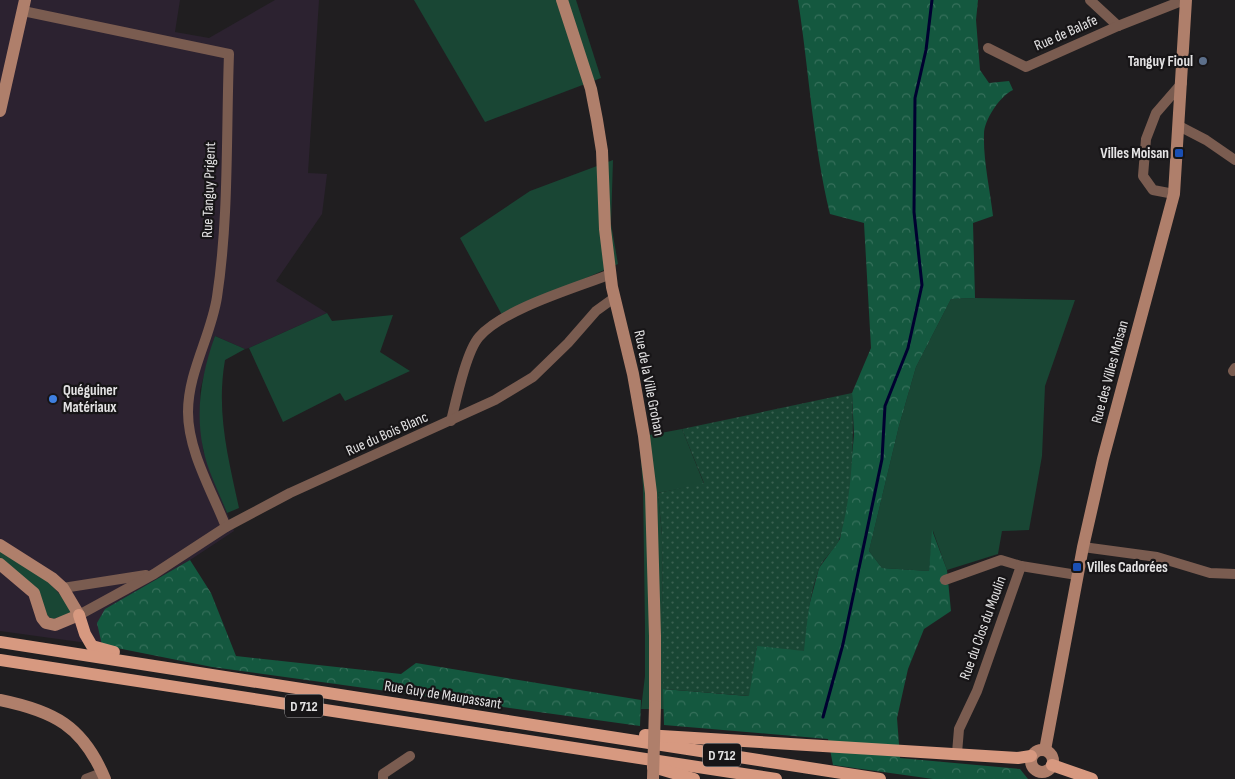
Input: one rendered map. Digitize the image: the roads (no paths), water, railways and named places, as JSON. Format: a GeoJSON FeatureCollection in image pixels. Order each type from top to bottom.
{"type":"FeatureCollection","features":[{"type":"Feature","properties":{"kind":"main road"},"geometry":{"type":"LineString","coordinates":[[79,615],[85,634],[92,646],[102,650],[148,658],[163,668]]}},
{"type":"Feature","properties":{"kind":"main road","name":"Rue Guy de Maupassant"},"geometry":{"type":"LineString","coordinates":[[0,642],[880,779]]}},
{"type":"Feature","properties":{"kind":"main road","name":"D 712"},"geometry":{"type":"LineString","coordinates":[[0,660],[776,779]]}},
{"type":"Feature","properties":{"kind":"main road"},"geometry":{"type":"LineString","coordinates":[[564,730],[1018,758],[1032,756]]}},
{"type":"Feature","properties":{"kind":"main road"},"geometry":{"type":"LineString","coordinates":[[607,753],[694,779]]}},
{"type":"Feature","properties":{"kind":"main road"},"geometry":{"type":"LineString","coordinates":[[1052,765],[1092,779]]}},
{"type":"Feature","properties":{"kind":"street","name":"Rue de la Ville Grohan"},"geometry":{"type":"LineString","coordinates":[[562,0],[591,89],[597,120],[602,151],[605,229],[610,274],[633,374],[644,436],[651,493],[656,636],[653,779]]}},
{"type":"Feature","properties":{"kind":"street"},"geometry":{"type":"LineString","coordinates":[[1090,0],[1118,26]]}},
{"type":"Feature","properties":{"kind":"street","name":"Rue de Balafe"},"geometry":{"type":"LineString","coordinates":[[988,48],[1026,67],[1118,26],[1185,0]]}},
{"type":"Feature","properties":{"kind":"street","name":"Rue des Villes Moisan"},"geometry":{"type":"LineString","coordinates":[[1045,750],[1082,547],[1103,460],[1174,194],[1182,83],[1185,0]]}},
{"type":"Feature","properties":{"kind":"street"},"geometry":{"type":"LineString","coordinates":[[0,111],[24,6]]}},
{"type":"Feature","properties":{"kind":"street","name":"Rue Tanguy Prigent"},"geometry":{"type":"LineString","coordinates":[[24,6],[229,54],[222,257],[217,300],[194,374],[188,411],[192,444],[226,527]]}},
{"type":"Feature","properties":{"kind":"street"},"geometry":{"type":"LineString","coordinates":[[1174,194],[1153,190],[1143,176],[1146,139],[1156,113],[1182,83]]}},
{"type":"Feature","properties":{"kind":"street"},"geometry":{"type":"LineString","coordinates":[[1179,126],[1206,140],[1235,160]]}},
{"type":"Feature","properties":{"kind":"street"},"geometry":{"type":"LineString","coordinates":[[451,421],[462,376],[478,338],[488,329],[529,306],[610,274]]}},
{"type":"Feature","properties":{"kind":"street","name":"Rue du Bois Blanc"},"geometry":{"type":"LineString","coordinates":[[79,615],[154,574],[226,527],[290,493],[495,400],[533,377],[568,343],[596,311],[614,298]]}},
{"type":"Feature","properties":{"kind":"street"},"geometry":{"type":"LineString","coordinates":[[0,545],[42,570],[63,588],[79,615],[55,625],[46,623],[42,618],[34,593],[0,564]]}},
{"type":"Feature","properties":{"kind":"street"},"geometry":{"type":"LineString","coordinates":[[1082,547],[1157,557],[1210,573],[1235,574]]}},
{"type":"Feature","properties":{"kind":"street"},"geometry":{"type":"LineString","coordinates":[[945,580],[1002,560],[1021,566]]}},
{"type":"Feature","properties":{"kind":"street","name":"Rue du Clos du Moulin"},"geometry":{"type":"LineString","coordinates":[[957,753],[959,729],[976,691],[1021,566],[1077,575]]}},
{"type":"Feature","properties":{"kind":"street","name":"Rue du Bois Blanc"},"geometry":{"type":"LineString","coordinates":[[63,588],[154,574]]}},
{"type":"Feature","properties":{"kind":"street"},"geometry":{"type":"LineString","coordinates":[[0,700],[28,706],[64,722],[82,738],[103,776],[86,779]]}},
{"type":"Feature","properties":{"kind":"street"},"geometry":{"type":"LineString","coordinates":[[1037,750],[1045,750],[1052,758],[1052,765],[1041,776],[1032,767],[1032,756],[1037,750]]}},
{"type":"Feature","properties":{"kind":"street"},"geometry":{"type":"LineString","coordinates":[[383,779],[383,774],[410,756]]}},
{"type":"Feature","properties":{"kind":"waterway"},"geometry":{"type":"LineString","coordinates":[[823,717],[843,644],[882,459],[885,406],[908,348],[922,285],[914,212],[915,98],[926,50],[932,0]]}},
{"type":"Feature","properties":{"kind":"place","name":"Tanguy Fioul"},"geometry":{"type":"Point","coordinates":[1203,61]}},
{"type":"Feature","properties":{"kind":"place","name":"Villes Moisan"},"geometry":{"type":"Point","coordinates":[1179,153]}},
{"type":"Feature","properties":{"kind":"place","name":"Quéguiner Matériaux"},"geometry":{"type":"Point","coordinates":[53,399]}},
{"type":"Feature","properties":{"kind":"place","name":"Villes Cadorées"},"geometry":{"type":"Point","coordinates":[1077,567]}}]}
